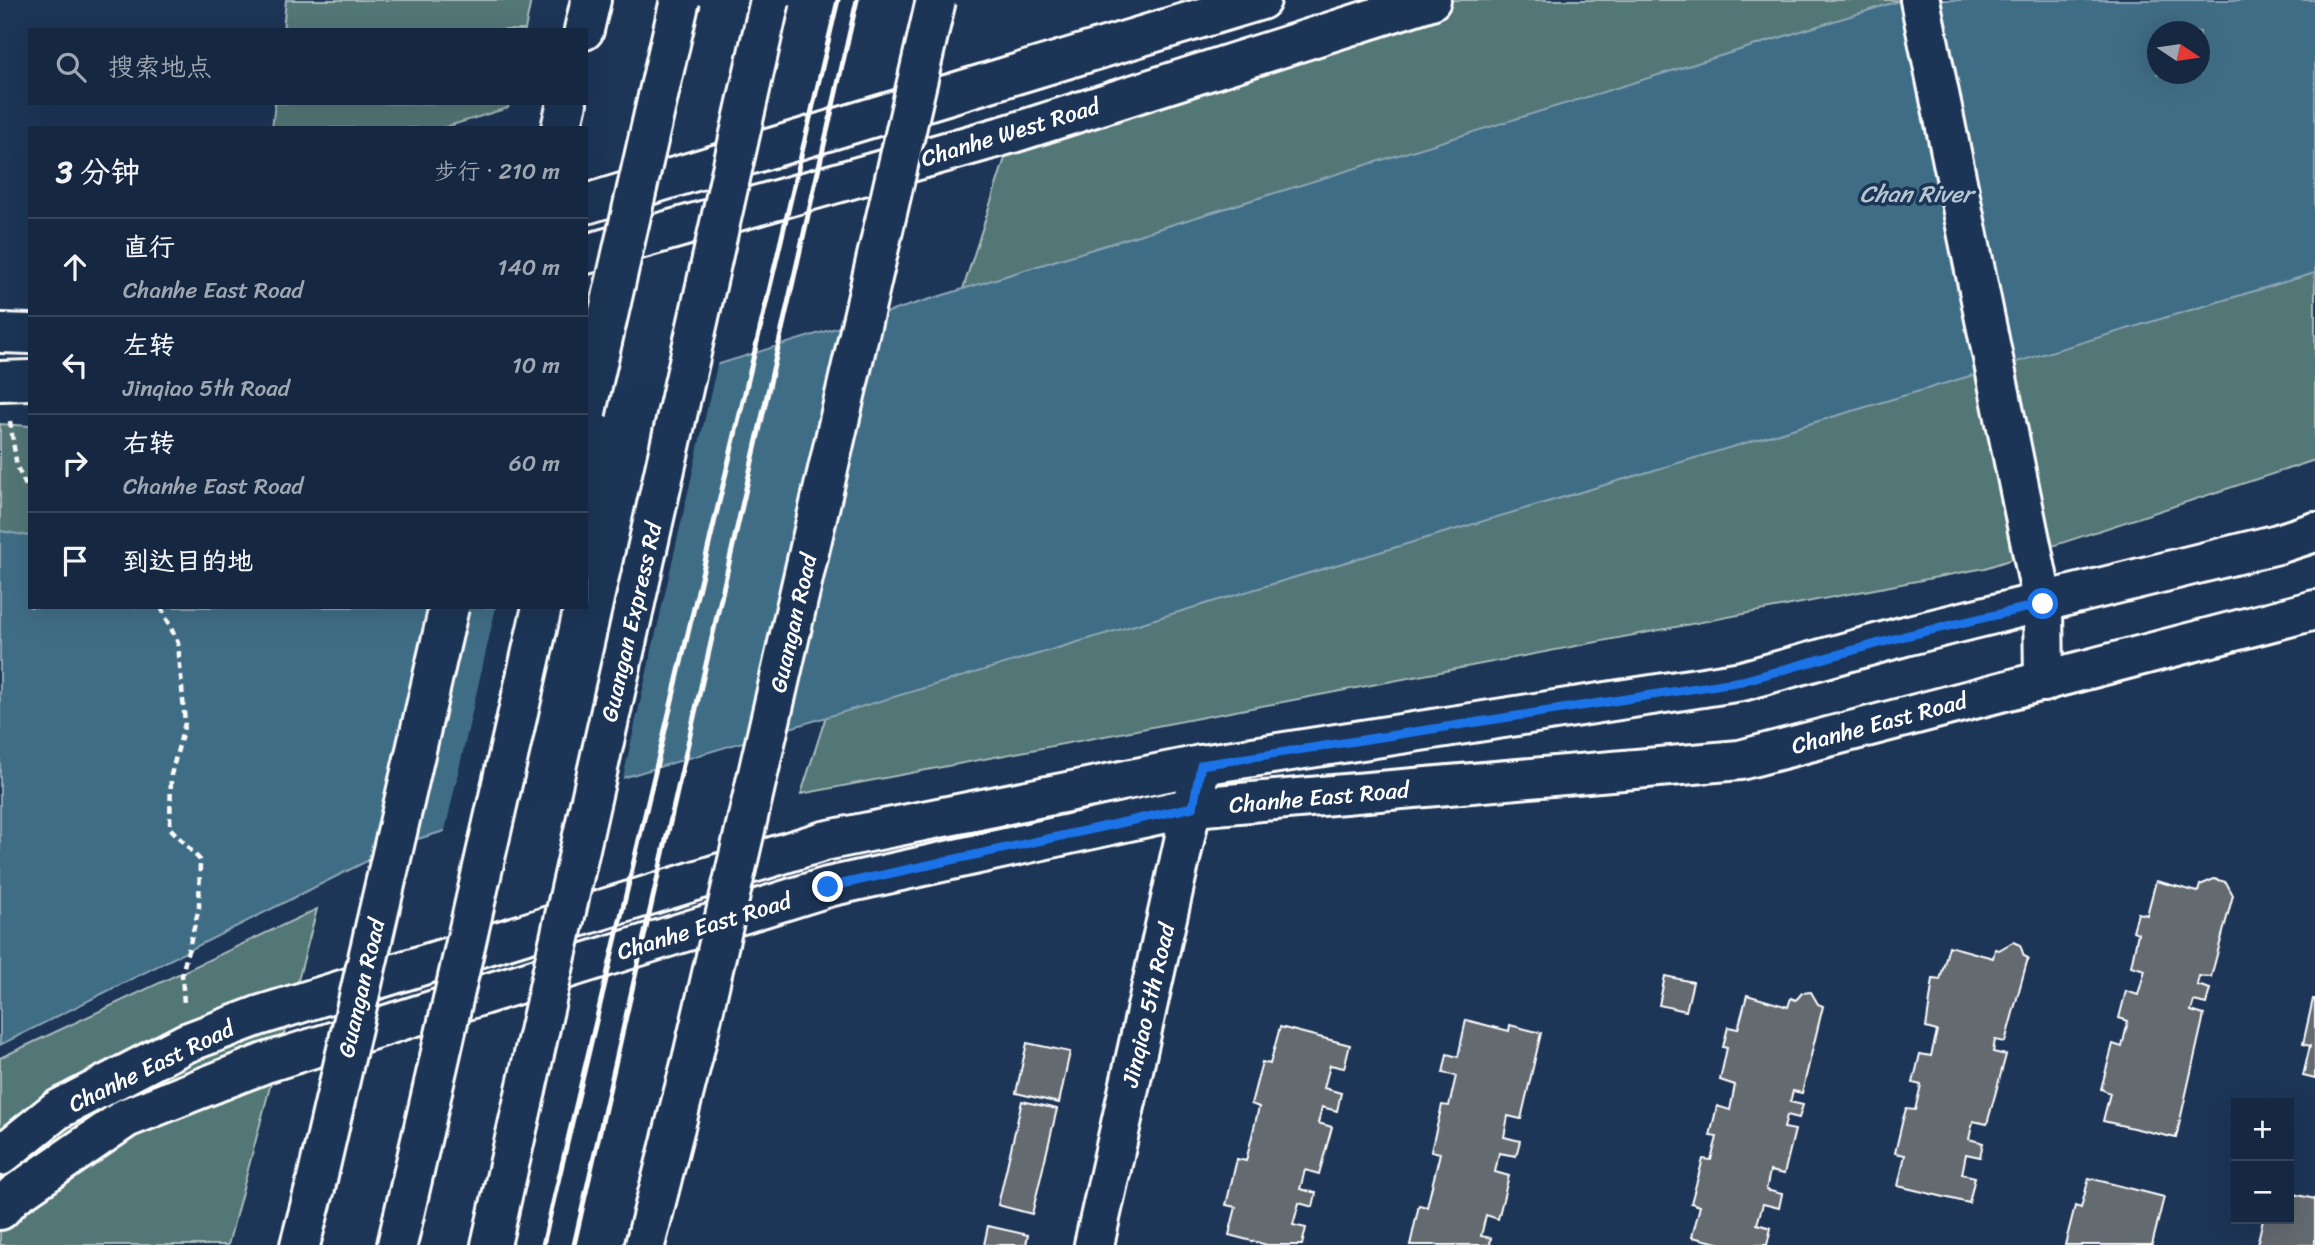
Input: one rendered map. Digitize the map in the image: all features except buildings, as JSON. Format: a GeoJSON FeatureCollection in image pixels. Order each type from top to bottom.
{"type":"FeatureCollection","features":[{"type":"Feature","properties":{"kind":"main road"},"geometry":{"type":"LineString","coordinates":[[584,28],[591,0]]}},
{"type":"Feature","properties":{"kind":"main road"},"geometry":{"type":"LineString","coordinates":[[588,403],[680,0]]}},
{"type":"Feature","properties":{"kind":"main road","name":"Guangan Express Rd"},"geometry":{"type":"LineString","coordinates":[[491,1245],[770,0]]}},
{"type":"Feature","properties":{"kind":"main road","name":"Guangan Road"},"geometry":{"type":"LineString","coordinates":[[645,1245],[693,1056],[936,0]]}},
{"type":"Feature","properties":{"kind":"main road"},"geometry":{"type":"LineString","coordinates":[[588,203],[1261,0]]}},
{"type":"Feature","properties":{"kind":"main road","name":"Chanhe West Road"},"geometry":{"type":"LineString","coordinates":[[588,253],[1013,133],[1431,0]]}},
{"type":"Feature","properties":{"kind":"main road"},"geometry":{"type":"LineString","coordinates":[[1920,0],[2043,604],[2043,682]]}},
{"type":"Feature","properties":{"kind":"main road"},"geometry":{"type":"LineString","coordinates":[[561,126],[567,105]]}},
{"type":"Feature","properties":{"kind":"main road"},"geometry":{"type":"LineString","coordinates":[[0,333],[28,334]]}},
{"type":"Feature","properties":{"kind":"main road"},"geometry":{"type":"LineString","coordinates":[[0,380],[28,380]]}},
{"type":"Feature","properties":{"kind":"main road","name":"Chanhe East Road"},"geometry":{"type":"LineString","coordinates":[[0,1156],[57,1110],[186,1043],[258,1016],[824,841],[1201,765],[1742,681],[1905,636],[2043,604],[2315,532]]}},
{"type":"Feature","properties":{"kind":"main road","name":"Guangan Road"},"geometry":{"type":"LineString","coordinates":[[300,1245],[449,609]]}},
{"type":"Feature","properties":{"kind":"main road"},"geometry":{"type":"LineString","coordinates":[[397,1245],[542,609]]}},
{"type":"Feature","properties":{"kind":"main road","name":"Chanhe East Road"},"geometry":{"type":"LineString","coordinates":[[0,1210],[14,1195],[126,1118],[265,1063],[828,887],[1193,807],[1740,760],[1906,714],[2043,682],[2315,610]]}},
{"type":"Feature","properties":{"kind":"main road","name":"Jinqiao 5th Road"},"geometry":{"type":"LineString","coordinates":[[1094,1245],[1201,765]]}},
{"type":"Feature","properties":{"kind":"path"},"geometry":{"type":"LineString","coordinates":[[10,432],[17,467],[28,490]]}},
{"type":"Feature","properties":{"kind":"path"},"geometry":{"type":"LineString","coordinates":[[162,609],[178,643],[185,723],[171,775],[170,828],[200,860],[199,908],[182,974],[186,1043]]}},
{"type":"Feature","properties":{"kind":"green space"},"geometry":{"type":"Polygon","coordinates":[[[286,0],[531,0],[525,28],[283,28],[286,0]]]}},
{"type":"Feature","properties":{"kind":"green space","name":"Chan River"},"geometry":{"type":"Polygon","coordinates":[[[1428,0],[2315,0],[2315,460],[1985,568],[801,794],[1013,133],[1428,0]]]}},
{"type":"Feature","properties":{"kind":"green space"},"geometry":{"type":"Polygon","coordinates":[[[275,105],[509,105],[508,108],[449,126],[272,126],[275,105]]]}},
{"type":"Feature","properties":{"kind":"green space"},"geometry":{"type":"Polygon","coordinates":[[[0,424],[28,426],[28,572],[0,579],[0,424]]]}},
{"type":"Feature","properties":{"kind":"green space"},"geometry":{"type":"Polygon","coordinates":[[[317,909],[228,1245],[0,1245],[0,1058],[317,909]]]}},
{"type":"Feature","properties":{"kind":"water","name":"Chan River"},"geometry":{"type":"Polygon","coordinates":[[[1902,0],[2315,0],[2315,273],[401,844],[0,1045],[0,531],[28,536],[28,609],[588,609],[588,404],[1902,0]]]}},
{"type":"Feature","properties":{"kind":"pier"},"geometry":{"type":"Polygon","coordinates":[[[718,361],[622,782],[444,835],[496,609],[588,609],[588,401],[718,361]]]}},
{"type":"Feature","properties":{"kind":"railway"},"geometry":{"type":"LineString","coordinates":[[543,1245],[838,0]]}},
{"type":"Feature","properties":{"kind":"railway"},"geometry":{"type":"LineString","coordinates":[[574,1245],[857,0]]}},
{"type":"Feature","properties":{"kind":"route"},"geometry":{"type":"LineString","coordinates":[[828,887],[1193,807],[1201,765],[1742,681],[1905,636],[2043,604]]}}]}
